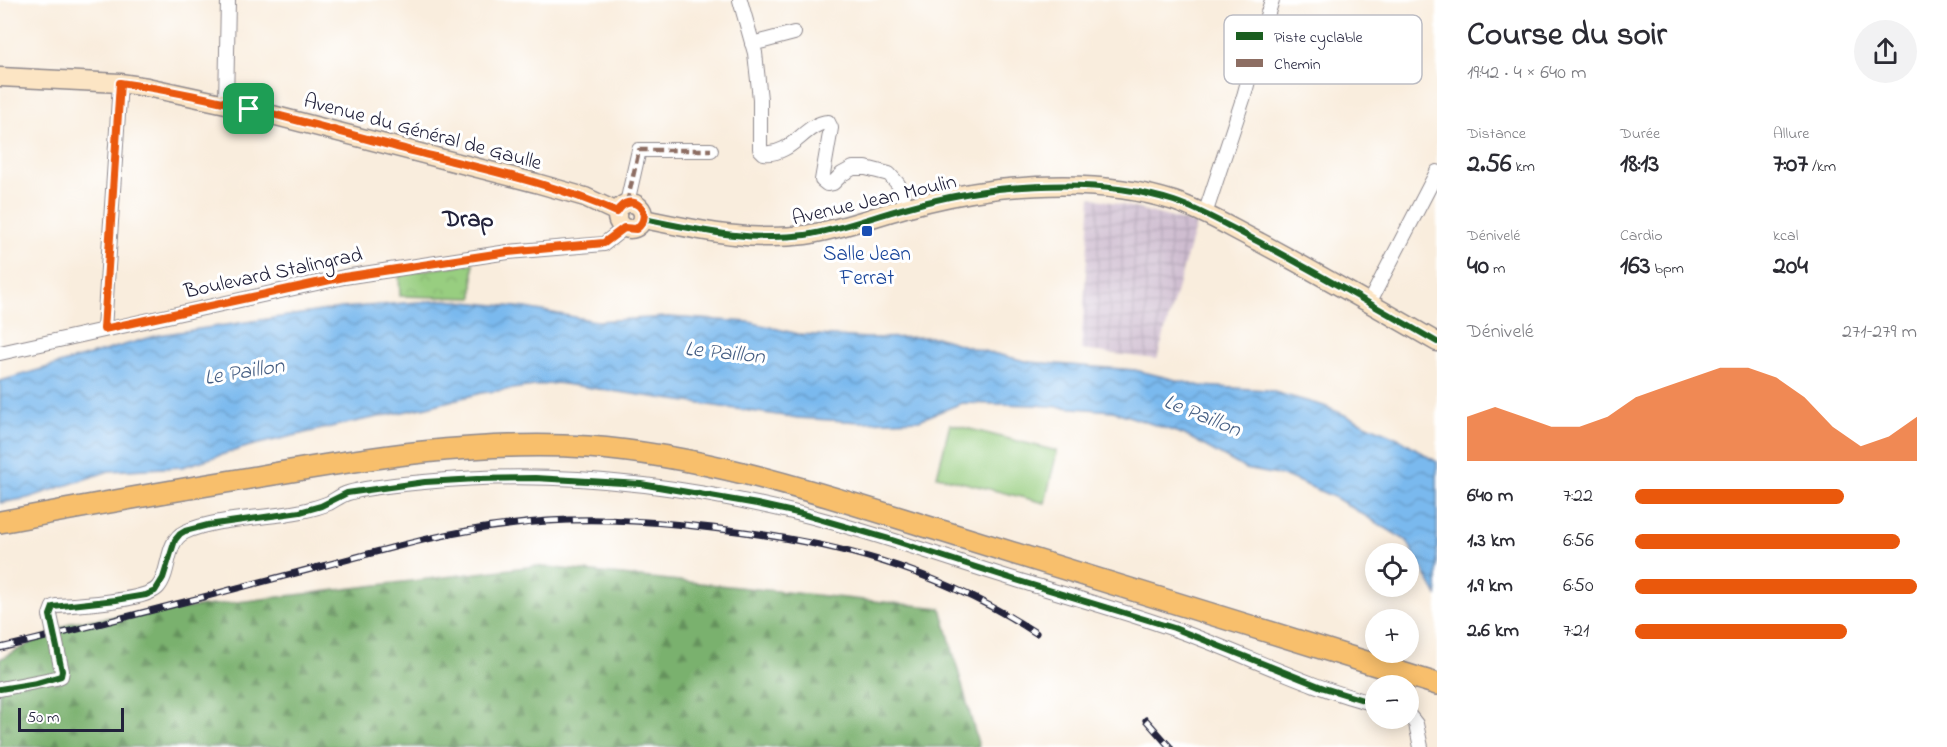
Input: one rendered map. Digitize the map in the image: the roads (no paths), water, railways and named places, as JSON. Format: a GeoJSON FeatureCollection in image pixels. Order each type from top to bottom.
{"type":"FeatureCollection","features":[{"type":"Feature","properties":{"kind":"main road"},"geometry":{"type":"LineString","coordinates":[[0,522],[355,460],[432,450],[586,447],[642,453],[780,482],[1389,673],[1437,692]]}},
{"type":"Feature","properties":{"kind":"main road"},"geometry":{"type":"LineString","coordinates":[[0,531],[356,469],[432,460],[582,457],[659,468],[778,492],[1389,673],[1437,684]]}},
{"type":"Feature","properties":{"kind":"street"},"geometry":{"type":"LineString","coordinates":[[226,103],[228,0]]}},
{"type":"Feature","properties":{"kind":"street"},"geometry":{"type":"LineString","coordinates":[[740,0],[755,53],[760,149],[764,153],[771,154],[786,148],[820,123],[828,122],[831,128],[822,180],[827,184],[833,183],[842,174],[854,168],[866,168],[889,174],[898,184],[907,207]]}},
{"type":"Feature","properties":{"kind":"street"},"geometry":{"type":"LineString","coordinates":[[1267,15],[1272,0]]}},
{"type":"Feature","properties":{"kind":"street"},"geometry":{"type":"LineString","coordinates":[[750,39],[794,33]]}},
{"type":"Feature","properties":{"kind":"street","name":"Avenue du Général de Gaulle"},"geometry":{"type":"LineString","coordinates":[[0,77],[120,83],[226,103],[536,183],[585,197],[623,214]]}},
{"type":"Feature","properties":{"kind":"street"},"geometry":{"type":"LineString","coordinates":[[104,329],[120,83]]}},
{"type":"Feature","properties":{"kind":"street"},"geometry":{"type":"LineString","coordinates":[[1204,214],[1248,84]]}},
{"type":"Feature","properties":{"kind":"street"},"geometry":{"type":"LineString","coordinates":[[623,214],[639,150],[711,150]]}},
{"type":"Feature","properties":{"kind":"street"},"geometry":{"type":"LineString","coordinates":[[1369,303],[1436,176]]}},
{"type":"Feature","properties":{"kind":"street","name":"Avenue Jean Moulin"},"geometry":{"type":"LineString","coordinates":[[623,214],[636,229],[644,219],[718,234],[766,238],[824,231],[956,195],[999,189],[1076,186],[1140,193],[1173,201],[1204,214],[1283,255],[1437,342]]}},
{"type":"Feature","properties":{"kind":"street","name":"Boulevard Stalingrad"},"geometry":{"type":"LineString","coordinates":[[0,353],[344,277],[508,252],[604,243],[623,214]]}},
{"type":"Feature","properties":{"kind":"street"},"geometry":{"type":"LineString","coordinates":[[0,689],[61,676],[62,671],[50,615],[53,607],[116,600],[146,595],[155,591],[163,578],[175,540],[186,531],[208,525],[300,512],[321,506],[347,493],[425,482],[535,478],[641,484],[780,509],[889,539],[1174,628],[1324,688],[1365,701]]}},
{"type":"Feature","properties":{"kind":"street"},"geometry":{"type":"LineString","coordinates":[[1417,729],[1420,747]]}},
{"type":"Feature","properties":{"kind":"water","name":"Le Paillon"},"geometry":{"type":"Polygon","coordinates":[[[445,300],[526,308],[596,321],[668,317],[749,322],[798,334],[868,338],[936,337],[1030,362],[1135,370],[1201,386],[1267,390],[1324,406],[1402,440],[1437,462],[1437,596],[1419,563],[1419,543],[1408,543],[1336,498],[1288,477],[1246,469],[1185,435],[1113,411],[1035,405],[962,403],[919,420],[861,422],[798,418],[557,383],[481,393],[250,446],[182,467],[109,471],[28,498],[0,503],[0,381],[159,335],[341,308],[445,300]]]}},
{"type":"Feature","properties":{"kind":"railway"},"geometry":{"type":"LineString","coordinates":[[0,648],[436,537],[534,522],[584,520],[636,521],[712,528],[840,550],[920,574],[998,610],[1036,633]]}},
{"type":"Feature","properties":{"kind":"railway"},"geometry":{"type":"LineString","coordinates":[[1146,720],[1170,747]]}},
{"type":"Feature","properties":{"kind":"place","name":"Salle Jean Ferrat"},"geometry":{"type":"Point","coordinates":[867,231]}},
{"type":"Feature","properties":{"kind":"district","name":"Drap"},"geometry":{"type":"Point","coordinates":[468,218]}}]}
